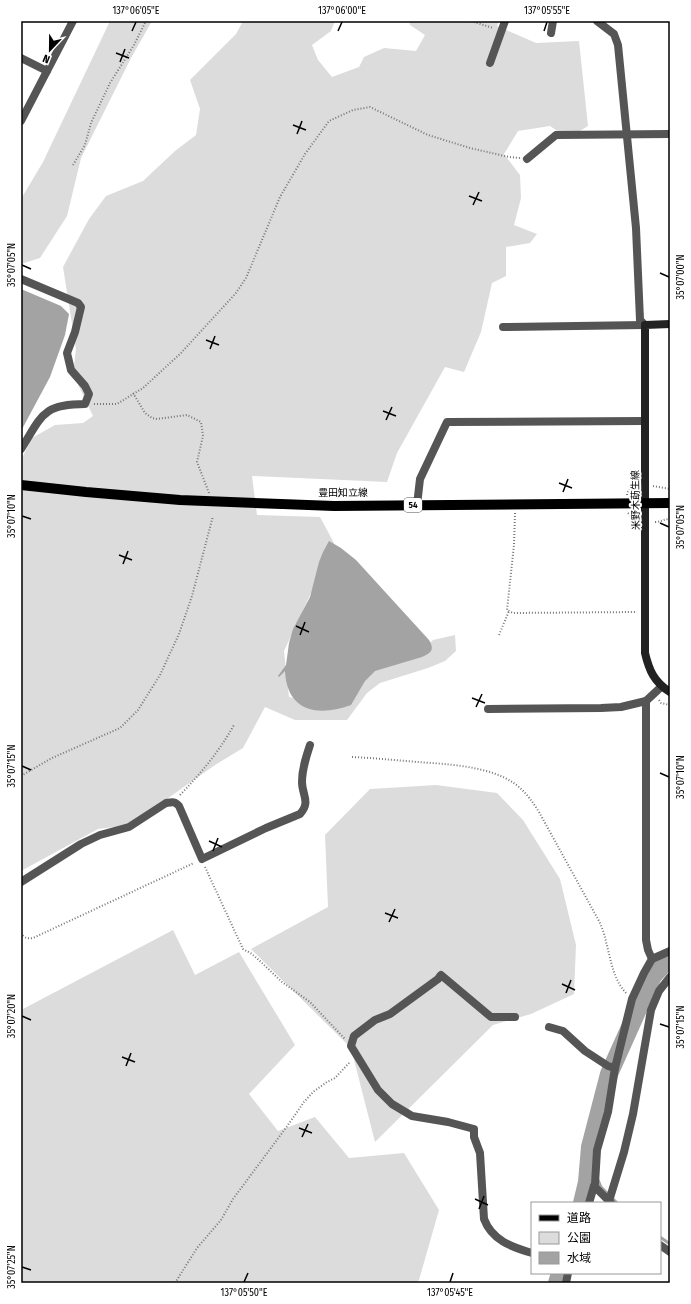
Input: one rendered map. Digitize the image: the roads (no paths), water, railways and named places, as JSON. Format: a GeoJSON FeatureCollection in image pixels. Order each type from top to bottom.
{"type":"FeatureCollection","features":[{"type":"Feature","properties":{"kind":"main road"},"geometry":{"type":"LineString","coordinates":[[645,324],[670,324]]}},
{"type":"Feature","properties":{"kind":"main road","name":"米野木莇生線"},"geometry":{"type":"LineString","coordinates":[[645,324],[644,421],[647,504],[645,653],[649,669],[661,687],[670,692]]}},
{"type":"Feature","properties":{"kind":"main road","name":"豊田知立線"},"geometry":{"type":"LineString","coordinates":[[21,485],[180,500],[334,506],[668,503]]}},
{"type":"Feature","properties":{"kind":"street"},"geometry":{"type":"LineString","coordinates":[[21,122],[73,21]]}},
{"type":"Feature","properties":{"kind":"street"},"geometry":{"type":"LineString","coordinates":[[490,63],[505,21]]}},
{"type":"Feature","properties":{"kind":"street"},"geometry":{"type":"LineString","coordinates":[[551,33],[553,21]]}},
{"type":"Feature","properties":{"kind":"street"},"geometry":{"type":"LineString","coordinates":[[597,21],[614,34],[618,45],[636,228],[640,320],[645,324]]}},
{"type":"Feature","properties":{"kind":"street"},"geometry":{"type":"LineString","coordinates":[[21,58],[47,71]]}},
{"type":"Feature","properties":{"kind":"street"},"geometry":{"type":"LineString","coordinates":[[527,159],[556,135],[670,134]]}},
{"type":"Feature","properties":{"kind":"street"},"geometry":{"type":"LineString","coordinates":[[21,280],[78,303],[81,307],[75,332],[67,353],[71,370],[88,390],[89,394],[85,404],[69,404],[50,410],[41,418],[21,449]]}},
{"type":"Feature","properties":{"kind":"street"},"geometry":{"type":"LineString","coordinates":[[503,328],[645,324]]}},
{"type":"Feature","properties":{"kind":"street"},"geometry":{"type":"LineString","coordinates":[[417,505],[420,479],[447,422],[644,421]]}},
{"type":"Feature","properties":{"kind":"street"},"geometry":{"type":"LineString","coordinates":[[488,709],[621,707],[646,701],[661,687]]}},
{"type":"Feature","properties":{"kind":"street"},"geometry":{"type":"LineString","coordinates":[[646,701],[646,940],[652,959]]}},
{"type":"Feature","properties":{"kind":"street"},"geometry":{"type":"LineString","coordinates":[[21,882],[81,844],[100,835],[129,827],[166,803],[174,802],[179,806],[202,859],[300,814],[304,811],[306,804],[302,784],[303,767],[310,746]]}},
{"type":"Feature","properties":{"kind":"street"},"geometry":{"type":"LineString","coordinates":[[588,1202],[595,1184],[597,1150],[608,1112],[615,1068],[632,998],[652,959],[670,951]]}},
{"type":"Feature","properties":{"kind":"street"},"geometry":{"type":"LineString","coordinates":[[514,1017],[491,1018],[441,975],[438,979],[404,1005],[390,1014],[375,1020],[354,1036],[351,1046],[378,1090],[392,1104],[412,1116],[448,1122],[474,1129],[474,1137],[480,1153],[484,1218],[488,1228],[495,1237],[520,1250],[531,1253]]}},
{"type":"Feature","properties":{"kind":"street"},"geometry":{"type":"LineString","coordinates":[[594,1186],[610,1202],[633,1114],[651,1010],[660,991],[670,977]]}},
{"type":"Feature","properties":{"kind":"street"},"geometry":{"type":"LineString","coordinates":[[550,1027],[563,1031],[585,1051],[608,1066],[615,1068]]}},
{"type":"Feature","properties":{"kind":"street"},"geometry":{"type":"LineString","coordinates":[[661,1246],[670,1252]]}},
{"type":"Feature","properties":{"kind":"water"},"geometry":{"type":"Polygon","coordinates":[[[21,289],[61,306],[69,314],[65,335],[50,377],[21,431],[21,289]]]}},
{"type":"Feature","properties":{"kind":"water"},"geometry":{"type":"Polygon","coordinates":[[[329,541],[356,560],[429,640],[432,649],[428,654],[422,657],[375,671],[365,681],[351,705],[327,711],[306,708],[298,703],[287,685],[285,671],[279,677],[278,676],[286,665],[289,643],[293,629],[310,597],[319,562],[329,541]]]}},
{"type":"Feature","properties":{"kind":"waterway"},"geometry":{"type":"LineString","coordinates":[[582,1202],[587,1182],[590,1147],[609,1074],[653,976],[663,965],[670,961]]}},
{"type":"Feature","properties":{"kind":"waterway"},"geometry":{"type":"LineString","coordinates":[[588,1164],[593,1172]]}},
{"type":"Feature","properties":{"kind":"waterway"},"geometry":{"type":"LineString","coordinates":[[598,1180],[601,1187],[616,1202]]}},
{"type":"Feature","properties":{"kind":"waterway"},"geometry":{"type":"LineString","coordinates":[[661,1238],[670,1244]]}},
{"type":"Feature","properties":{"kind":"waterway"},"geometry":{"type":"LineString","coordinates":[[557,1283],[560,1274]]}}]}
